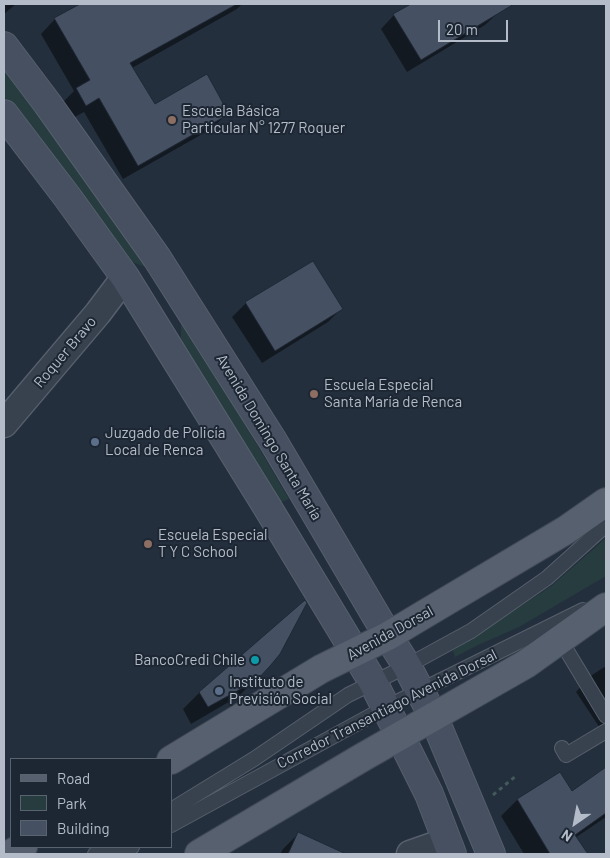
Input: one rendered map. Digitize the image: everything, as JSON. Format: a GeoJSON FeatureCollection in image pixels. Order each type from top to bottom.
{"type":"FeatureCollection","features":[{"type":"Feature","properties":{"kind":"main road","name":"Avenida Domingo Santa María"},"geometry":{"type":"LineString","coordinates":[[4,46],[47,103],[157,258],[273,441],[420,690],[434,718],[491,854]]}},
{"type":"Feature","properties":{"kind":"main road"},"geometry":{"type":"LineString","coordinates":[[4,114],[125,277],[256,488],[372,682],[429,794],[450,848]]}},
{"type":"Feature","properties":{"kind":"main road","name":"Avenida Dorsal"},"geometry":{"type":"LineString","coordinates":[[172,759],[321,670],[388,636],[550,540],[606,502]]}},
{"type":"Feature","properties":{"kind":"main road"},"geometry":{"type":"LineString","coordinates":[[199,854],[526,664],[561,641],[606,607]]}},
{"type":"Feature","properties":{"kind":"street","name":"Roquer Bravo"},"geometry":{"type":"LineString","coordinates":[[4,424],[98,313],[125,277]]}},
{"type":"Feature","properties":{"kind":"street"},"geometry":{"type":"LineString","coordinates":[[410,854],[450,848]]}},
{"type":"Feature","properties":{"kind":"lane","name":"Corredor Transantiago Avenida Dorsal"},"geometry":{"type":"LineString","coordinates":[[172,809],[254,759],[348,695],[407,666],[471,631],[569,560],[606,525]]}},
{"type":"Feature","properties":{"kind":"lane","name":"Corredor Transantiago Avenida Dorsal"},"geometry":{"type":"LineString","coordinates":[[172,824],[385,708],[606,598]]}},
{"type":"Feature","properties":{"kind":"lane"},"geometry":{"type":"LineString","coordinates":[[561,641],[606,716]]}},
{"type":"Feature","properties":{"kind":"lane"},"geometry":{"type":"LineString","coordinates":[[562,748],[566,755],[606,731]]}},
{"type":"Feature","properties":{"kind":"lane"},"geometry":{"type":"LineString","coordinates":[[95,854],[106,848]]}},
{"type":"Feature","properties":{"kind":"lane"},"geometry":{"type":"LineString","coordinates":[[119,854],[130,848]]}},
{"type":"Feature","properties":{"kind":"green space"},"geometry":{"type":"Polygon","coordinates":[[[4,69],[98,192],[187,326],[289,499],[279,503],[181,347],[181,323],[145,267],[127,260],[67,177],[4,96],[4,69]]]}},
{"type":"Feature","properties":{"kind":"green space"},"geometry":{"type":"Polygon","coordinates":[[[606,538],[606,576],[519,627],[455,657],[453,650],[550,587],[606,538]]]}},
{"type":"Feature","properties":{"kind":"building"},"geometry":{"type":"Polygon","coordinates":[[[80,4],[237,4],[130,63],[155,104],[207,74],[229,114],[138,166],[99,98],[86,106],[76,88],[90,80],[54,18],[80,4]]]}},
{"type":"Feature","properties":{"kind":"building"},"geometry":{"type":"Polygon","coordinates":[[[411,4],[514,4],[421,60],[393,14],[411,4]]]}},
{"type":"Feature","properties":{"kind":"building"},"geometry":{"type":"Polygon","coordinates":[[[313,261],[343,309],[275,351],[245,302],[313,261]]]}},
{"type":"Feature","properties":{"kind":"building","name":"BancoCredi Chile"},"geometry":{"type":"Polygon","coordinates":[[[305,600],[307,603],[280,654],[270,666],[257,680],[208,707],[199,692],[305,600]]]}},
{"type":"Feature","properties":{"kind":"building"},"geometry":{"type":"Polygon","coordinates":[[[606,767],[606,813],[575,835],[588,854],[550,854],[517,799],[560,772],[572,791],[606,767]]]}},
{"type":"Feature","properties":{"kind":"building"},"geometry":{"type":"Polygon","coordinates":[[[298,832],[346,854],[288,854],[298,832]]]}},
{"type":"Feature","properties":{"kind":"place","name":"Escuela Básica Particular N° 1277 Roquer"},"geometry":{"type":"Point","coordinates":[172,120]}},
{"type":"Feature","properties":{"kind":"place","name":"Escuela Especial Santa María de Renca"},"geometry":{"type":"Point","coordinates":[314,394]}},
{"type":"Feature","properties":{"kind":"place","name":"Juzgado de Policía Local de Renca"},"geometry":{"type":"Point","coordinates":[95,442]}},
{"type":"Feature","properties":{"kind":"place","name":"Escuela Especial T Y C School"},"geometry":{"type":"Point","coordinates":[148,544]}},
{"type":"Feature","properties":{"kind":"place","name":"BancoCredi Chile"},"geometry":{"type":"Point","coordinates":[255,660]}},
{"type":"Feature","properties":{"kind":"place","name":"Instituto de Previsión Social"},"geometry":{"type":"Point","coordinates":[219,691]}}]}
